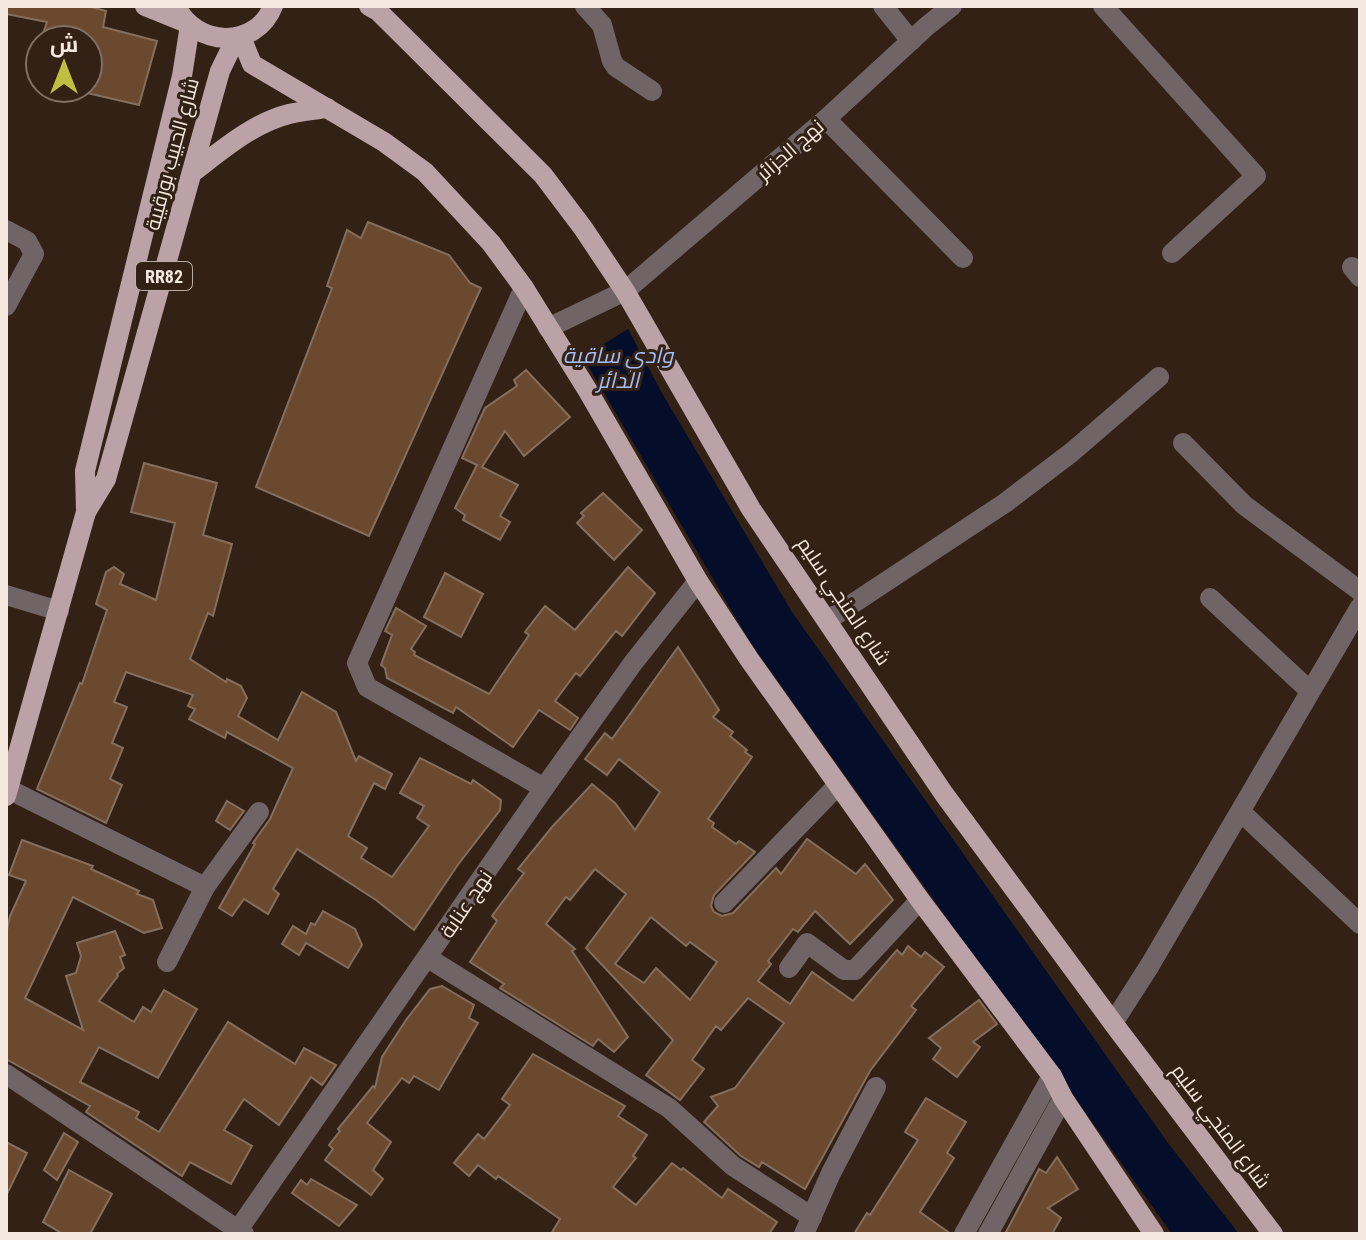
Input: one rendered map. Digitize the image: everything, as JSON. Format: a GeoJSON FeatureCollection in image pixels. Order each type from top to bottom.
{"type":"FeatureCollection","features":[{"type":"Feature","properties":{"kind":"main road"},"geometry":{"type":"LineString","coordinates":[[145,6],[184,18],[211,37],[238,37],[252,64],[384,142],[425,172],[491,243],[524,288],[698,581],[749,659],[920,900],[1052,1076],[1063,1098],[1154,1234]]}},
{"type":"Feature","properties":{"kind":"main road","name":"شارع الحبيب بورقيبة"},"geometry":{"type":"LineString","coordinates":[[7,792],[86,512],[106,479],[220,71],[238,37],[263,23],[273,6]]}},
{"type":"Feature","properties":{"kind":"main road","name":"شارع المنجي سليم"},"geometry":{"type":"LineString","coordinates":[[377,8],[543,175],[625,291],[751,509],[944,794],[1273,1234]]}},
{"type":"Feature","properties":{"kind":"main road","name":"شارع الحبيب بورقيبة"},"geometry":{"type":"LineString","coordinates":[[86,512],[85,471],[182,76],[184,18]]}},
{"type":"Feature","properties":{"kind":"main road"},"geometry":{"type":"LineString","coordinates":[[193,172],[227,146],[267,122],[288,114],[327,108]]}},
{"type":"Feature","properties":{"kind":"street"},"geometry":{"type":"LineString","coordinates":[[585,6],[602,25],[616,67],[652,91]]}},
{"type":"Feature","properties":{"kind":"street"},"geometry":{"type":"LineString","coordinates":[[883,6],[911,41]]}},
{"type":"Feature","properties":{"kind":"street","name":"نهج الجزائر"},"geometry":{"type":"LineString","coordinates":[[548,328],[625,291],[952,6]]}},
{"type":"Feature","properties":{"kind":"street"},"geometry":{"type":"LineString","coordinates":[[1103,6],[1256,176],[1172,253]]}},
{"type":"Feature","properties":{"kind":"street"},"geometry":{"type":"LineString","coordinates":[[826,119],[963,258]]}},
{"type":"Feature","properties":{"kind":"street"},"geometry":{"type":"LineString","coordinates":[[6,230],[27,241],[34,254],[6,306]]}},
{"type":"Feature","properties":{"kind":"street"},"geometry":{"type":"LineString","coordinates":[[524,288],[357,663],[367,687],[544,788]]}},
{"type":"Feature","properties":{"kind":"street"},"geometry":{"type":"LineString","coordinates":[[828,620],[1005,503],[1072,452],[1159,377]]}},
{"type":"Feature","properties":{"kind":"street"},"geometry":{"type":"LineString","coordinates":[[1183,443],[1244,505],[1360,591]]}},
{"type":"Feature","properties":{"kind":"street","name":"نهج عنابة"},"geometry":{"type":"LineString","coordinates":[[241,1232],[544,788],[633,663],[698,581]]}},
{"type":"Feature","properties":{"kind":"street"},"geometry":{"type":"LineString","coordinates":[[6,595],[59,611]]}},
{"type":"Feature","properties":{"kind":"street"},"geometry":{"type":"LineString","coordinates":[[1210,598],[1310,691]]}},
{"type":"Feature","properties":{"kind":"street"},"geometry":{"type":"LineString","coordinates":[[1113,1023],[1360,607]]}},
{"type":"Feature","properties":{"kind":"street"},"geometry":{"type":"LineString","coordinates":[[724,903],[838,785]]}},
{"type":"Feature","properties":{"kind":"street"},"geometry":{"type":"LineString","coordinates":[[7,792],[205,887]]}},
{"type":"Feature","properties":{"kind":"street"},"geometry":{"type":"LineString","coordinates":[[167,962],[205,887],[259,812]]}},
{"type":"Feature","properties":{"kind":"street"},"geometry":{"type":"LineString","coordinates":[[1241,812],[1360,924]]}},
{"type":"Feature","properties":{"kind":"street"},"geometry":{"type":"LineString","coordinates":[[789,968],[807,943],[844,970],[855,970],[920,900]]}},
{"type":"Feature","properties":{"kind":"street"},"geometry":{"type":"LineString","coordinates":[[428,958],[669,1108],[733,1166],[808,1225],[876,1087]]}},
{"type":"Feature","properties":{"kind":"street"},"geometry":{"type":"LineString","coordinates":[[6,1074],[241,1232]]}},
{"type":"Feature","properties":{"kind":"street"},"geometry":{"type":"LineString","coordinates":[[964,1234],[1052,1076]]}},
{"type":"Feature","properties":{"kind":"street"},"geometry":{"type":"LineString","coordinates":[[988,1234],[1063,1098]]}},
{"type":"Feature","properties":{"kind":"water","name":"وادي ساقية الدائر"},"geometry":{"type":"Polygon","coordinates":[[[628,329],[663,395],[792,612],[1168,1143],[1239,1234],[1172,1234],[750,642],[583,357],[628,329]]]}},
{"type":"Feature","properties":{"kind":"building"},"geometry":{"type":"Polygon","coordinates":[[[7,6],[87,6],[106,11],[104,24],[46,24],[6,14],[7,6]]]}},
{"type":"Feature","properties":{"kind":"building"},"geometry":{"type":"Polygon","coordinates":[[[104,27],[157,41],[139,105],[104,97],[104,27]]]}},
{"type":"Feature","properties":{"kind":"building"},"geometry":{"type":"Polygon","coordinates":[[[368,222],[449,255],[470,283],[481,288],[369,536],[256,487],[332,288],[327,286],[347,230],[361,238],[368,222]]]}},
{"type":"Feature","properties":{"kind":"building"},"geometry":{"type":"Polygon","coordinates":[[[526,370],[570,417],[524,456],[505,431],[482,467],[518,485],[500,516],[510,522],[500,540],[463,520],[465,515],[455,508],[477,465],[462,458],[485,408],[517,386],[514,380],[526,370]]]}},
{"type":"Feature","properties":{"kind":"building"},"geometry":{"type":"Polygon","coordinates":[[[144,463],[217,483],[203,535],[232,544],[213,616],[208,613],[190,659],[226,682],[227,679],[241,686],[247,698],[238,716],[278,740],[302,692],[336,712],[356,761],[359,756],[392,774],[385,789],[374,783],[348,836],[367,848],[361,858],[392,877],[429,826],[417,818],[424,806],[400,793],[420,758],[471,784],[473,780],[501,800],[500,810],[414,930],[376,900],[297,849],[273,889],[279,894],[268,914],[244,899],[232,916],[219,908],[253,843],[270,819],[293,768],[227,732],[225,738],[189,719],[195,709],[188,706],[193,695],[126,672],[114,702],[127,707],[112,743],[123,748],[110,779],[122,785],[106,823],[37,789],[82,684],[107,610],[96,604],[106,572],[114,567],[124,574],[120,584],[156,600],[175,523],[131,512],[144,463]]]}},
{"type":"Feature","properties":{"kind":"building"},"geometry":{"type":"Polygon","coordinates":[[[603,493],[642,530],[614,560],[577,523],[584,516],[581,513],[603,493]]]}},
{"type":"Feature","properties":{"kind":"building"},"geometry":{"type":"Polygon","coordinates":[[[628,567],[655,593],[622,636],[616,631],[580,676],[576,673],[555,701],[578,718],[570,730],[539,710],[513,747],[456,707],[453,713],[387,678],[381,665],[392,635],[385,631],[396,608],[426,626],[411,649],[414,655],[489,694],[529,635],[525,632],[545,606],[575,630],[628,567]]]}},
{"type":"Feature","properties":{"kind":"building"},"geometry":{"type":"Polygon","coordinates":[[[445,573],[483,594],[461,637],[424,617],[445,573]]]}},
{"type":"Feature","properties":{"kind":"building"},"geometry":{"type":"Polygon","coordinates":[[[678,647],[719,710],[713,717],[733,732],[730,736],[752,757],[708,819],[714,823],[712,827],[736,844],[739,841],[755,852],[714,895],[711,906],[714,912],[722,916],[733,913],[776,868],[781,874],[807,839],[856,874],[865,864],[893,900],[850,944],[815,911],[798,932],[793,929],[768,961],[771,964],[758,981],[790,1004],[812,972],[853,1001],[897,950],[902,955],[908,946],[921,957],[925,952],[944,967],[911,1006],[916,1010],[870,1071],[805,1189],[762,1162],[759,1167],[741,1156],[704,1122],[718,1106],[711,1097],[735,1088],[784,1023],[748,998],[721,1030],[716,1026],[692,1060],[704,1069],[680,1100],[646,1075],[673,1040],[586,948],[626,894],[595,869],[570,900],[566,897],[546,924],[575,949],[572,951],[628,1037],[614,1052],[598,1039],[593,1046],[500,988],[504,984],[470,962],[497,921],[492,916],[524,873],[518,869],[592,784],[615,803],[635,830],[660,792],[619,759],[607,775],[585,759],[605,733],[612,739],[678,647]],[[651,917],[615,964],[644,983],[656,968],[690,1000],[717,962],[690,942],[686,946],[651,917]]]}},
{"type":"Feature","properties":{"kind":"building"},"geometry":{"type":"Polygon","coordinates":[[[227,801],[244,811],[230,830],[216,821],[227,801]]]}},
{"type":"Feature","properties":{"kind":"building"},"geometry":{"type":"Polygon","coordinates":[[[22,840],[93,866],[91,869],[139,891],[137,894],[153,900],[162,928],[144,933],[73,897],[25,998],[83,1030],[66,976],[76,973],[81,956],[77,943],[115,931],[125,955],[120,957],[124,968],[99,1001],[134,1022],[143,1007],[151,1012],[164,990],[197,1009],[158,1078],[99,1047],[80,1082],[139,1112],[136,1118],[159,1132],[228,1022],[295,1064],[304,1048],[336,1065],[322,1085],[311,1077],[279,1125],[244,1099],[224,1130],[252,1146],[231,1184],[190,1162],[182,1176],[86,1112],[90,1106],[6,1059],[6,934],[10,916],[26,881],[9,875],[22,840]]]}},
{"type":"Feature","properties":{"kind":"building"},"geometry":{"type":"Polygon","coordinates":[[[323,911],[355,929],[362,945],[348,968],[306,943],[299,955],[282,944],[293,926],[306,934],[311,923],[315,925],[323,911]]]}},
{"type":"Feature","properties":{"kind":"building"},"geometry":{"type":"Polygon","coordinates":[[[442,986],[474,1005],[469,1018],[478,1023],[439,1090],[414,1076],[409,1083],[402,1078],[367,1123],[391,1142],[373,1170],[383,1179],[371,1195],[325,1160],[333,1149],[329,1145],[340,1131],[338,1129],[373,1086],[375,1088],[382,1057],[406,1020],[430,989],[442,986]]]}},
{"type":"Feature","properties":{"kind":"building"},"geometry":{"type":"Polygon","coordinates":[[[979,1000],[997,1024],[973,1042],[980,1047],[957,1077],[933,1059],[941,1048],[929,1038],[979,1000]]]}},
{"type":"Feature","properties":{"kind":"building"},"geometry":{"type":"Polygon","coordinates":[[[533,1054],[625,1106],[618,1116],[647,1135],[633,1156],[636,1158],[613,1187],[636,1205],[672,1163],[722,1198],[728,1189],[777,1222],[769,1234],[551,1234],[560,1219],[478,1165],[469,1176],[454,1163],[478,1134],[484,1139],[510,1105],[502,1099],[533,1054]]]}},
{"type":"Feature","properties":{"kind":"building"},"geometry":{"type":"Polygon","coordinates":[[[926,1098],[966,1122],[947,1153],[954,1158],[920,1212],[951,1234],[854,1234],[867,1213],[870,1215],[918,1140],[905,1132],[926,1098]]]}},
{"type":"Feature","properties":{"kind":"building"},"geometry":{"type":"Polygon","coordinates":[[[64,1133],[78,1142],[57,1180],[44,1170],[64,1133]]]}},
{"type":"Feature","properties":{"kind":"building"},"geometry":{"type":"Polygon","coordinates":[[[6,1142],[27,1153],[6,1196],[6,1142]]]}},
{"type":"Feature","properties":{"kind":"building"},"geometry":{"type":"Polygon","coordinates":[[[1057,1157],[1078,1189],[1048,1208],[1061,1218],[1052,1234],[1005,1234],[1039,1169],[1046,1173],[1057,1157]]]}},
{"type":"Feature","properties":{"kind":"building"},"geometry":{"type":"Polygon","coordinates":[[[69,1170],[112,1194],[90,1234],[63,1234],[43,1222],[69,1170]]]}},
{"type":"Feature","properties":{"kind":"building"},"geometry":{"type":"Polygon","coordinates":[[[311,1179],[357,1205],[339,1226],[292,1193],[301,1180],[307,1185],[311,1179]]]}}]}
